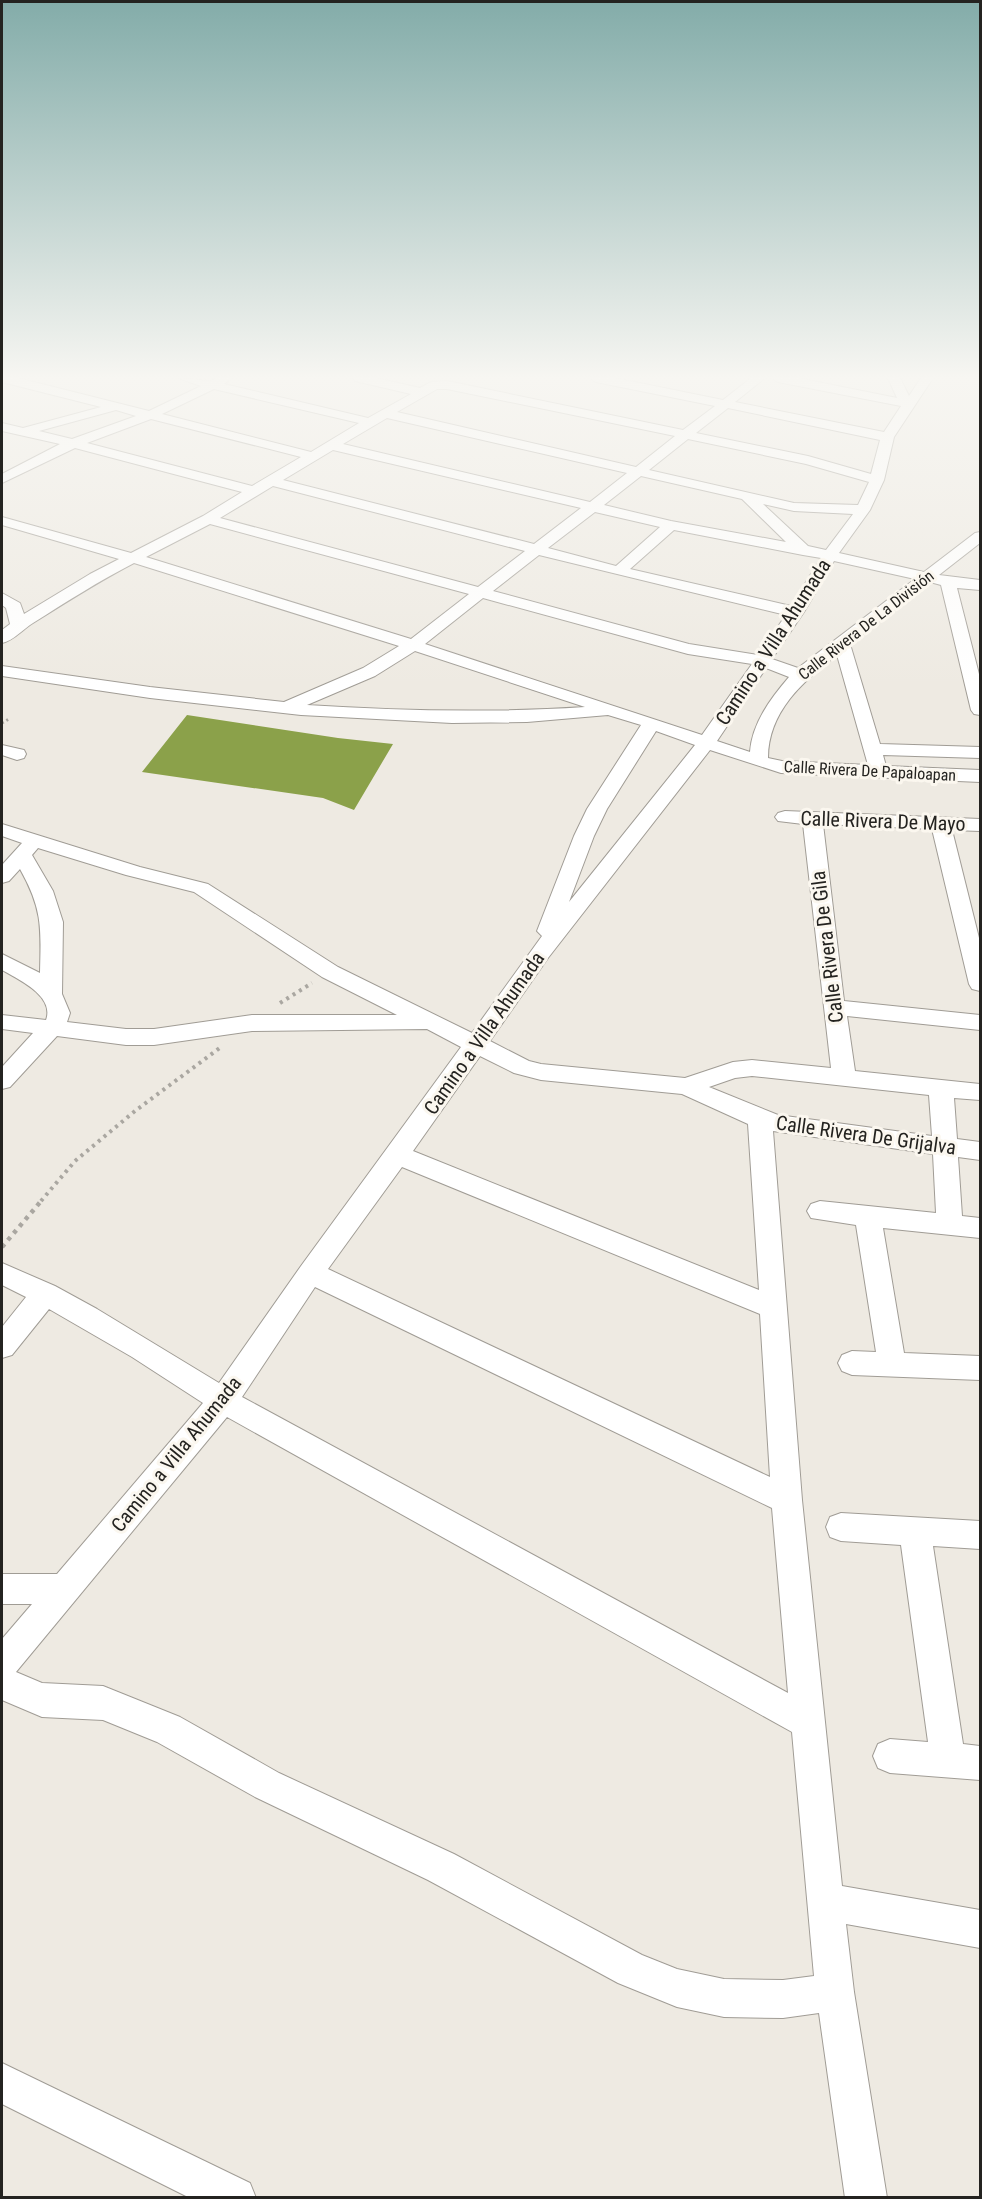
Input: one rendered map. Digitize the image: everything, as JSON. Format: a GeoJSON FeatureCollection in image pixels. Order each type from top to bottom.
{"type":"FeatureCollection","features":[{"type":"Feature","properties":{"kind":"street"},"geometry":{"type":"LineString","coordinates":[[211,481],[253,492]]}},
{"type":"Feature","properties":{"kind":"street"},"geometry":{"type":"LineString","coordinates":[[2,638],[18,625],[96,577],[208,519],[271,481],[619,571],[796,612]]}},
{"type":"Feature","properties":{"kind":"street"},"geometry":{"type":"LineString","coordinates":[[480,481],[670,525],[830,555],[948,582],[981,585]]}},
{"type":"Feature","properties":{"kind":"street"},"geometry":{"type":"LineString","coordinates":[[286,707],[369,672],[413,645],[626,481]]}},
{"type":"Feature","properties":{"kind":"street"},"geometry":{"type":"LineString","coordinates":[[679,481],[802,508],[863,510]]}},
{"type":"Feature","properties":{"kind":"street","name":"Camino a Villa Ahumada"},"geometry":{"type":"LineString","coordinates":[[2,1664],[223,1401],[310,1273],[477,1045],[540,953],[706,743],[796,612],[830,555],[863,510],[877,481]]}},
{"type":"Feature","properties":{"kind":"street"},"geometry":{"type":"LineString","coordinates":[[748,497],[803,550]]}},
{"type":"Feature","properties":{"kind":"street"},"geometry":{"type":"LineString","coordinates":[[208,519],[688,649],[763,661],[800,675]]}},
{"type":"Feature","properties":{"kind":"street","name":"Calle Rivera De Papaloapan"},"geometry":{"type":"LineString","coordinates":[[2,521],[133,558],[413,645],[781,767],[814,771],[981,776]]}},
{"type":"Feature","properties":{"kind":"street"},"geometry":{"type":"LineString","coordinates":[[619,571],[670,525]]}},
{"type":"Feature","properties":{"kind":"street"},"geometry":{"type":"LineString","coordinates":[[10,536],[28,529]]}},
{"type":"Feature","properties":{"kind":"street","name":"Calle Rivera De La División"},"geometry":{"type":"LineString","coordinates":[[759,761],[758,749],[762,732],[784,693],[800,675],[981,536]]}},
{"type":"Feature","properties":{"kind":"street"},"geometry":{"type":"LineString","coordinates":[[948,582],[981,710]]}},
{"type":"Feature","properties":{"kind":"street"},"geometry":{"type":"LineString","coordinates":[[2,598],[14,606],[18,625]]}},
{"type":"Feature","properties":{"kind":"street"},"geometry":{"type":"LineString","coordinates":[[842,644],[879,773]]}},
{"type":"Feature","properties":{"kind":"street"},"geometry":{"type":"LineString","coordinates":[[2,671],[156,694],[286,707],[434,717],[492,719],[612,710]]}},
{"type":"Feature","properties":{"kind":"street"},"geometry":{"type":"LineString","coordinates":[[540,953],[584,836],[597,809],[652,723]]}},
{"type":"Feature","properties":{"kind":"street"},"geometry":{"type":"LineString","coordinates":[[873,749],[981,752]]}},
{"type":"Feature","properties":{"kind":"street","name":"Calle Rivera De Mayo"},"geometry":{"type":"LineString","coordinates":[[786,817],[981,825]]}},
{"type":"Feature","properties":{"kind":"street","name":"Calle Rivera De Gila"},"geometry":{"type":"LineString","coordinates":[[812,818],[844,1076]]}},
{"type":"Feature","properties":{"kind":"street"},"geometry":{"type":"LineString","coordinates":[[941,824],[981,984]]}},
{"type":"Feature","properties":{"kind":"street"},"geometry":{"type":"LineString","coordinates":[[2,830],[29,847],[201,888],[330,972],[522,1067],[541,1072],[686,1086],[733,1070],[752,1068],[981,1092]]}},
{"type":"Feature","properties":{"kind":"street"},"geometry":{"type":"LineString","coordinates":[[2,877],[29,847]]}},
{"type":"Feature","properties":{"kind":"street"},"geometry":{"type":"LineString","coordinates":[[29,847],[52,922],[51,994]]}},
{"type":"Feature","properties":{"kind":"street"},"geometry":{"type":"LineString","coordinates":[[2,961],[29,975],[51,994],[59,1011],[52,1028],[2,1081]]}},
{"type":"Feature","properties":{"kind":"street"},"geometry":{"type":"LineString","coordinates":[[834,1007],[981,1022]]}},
{"type":"Feature","properties":{"kind":"street"},"geometry":{"type":"LineString","coordinates":[[2,1022],[126,1037],[154,1037],[252,1023],[432,1022]]}},
{"type":"Feature","properties":{"kind":"street","name":"Calle Rivera De Grijalva"},"geometry":{"type":"LineString","coordinates":[[686,1086],[778,1125],[981,1151]]}},
{"type":"Feature","properties":{"kind":"street"},"geometry":{"type":"LineString","coordinates":[[941,1088],[943,1146],[950,1225]]}},
{"type":"Feature","properties":{"kind":"street"},"geometry":{"type":"LineString","coordinates":[[760,1119],[787,1500],[825,1902],[835,1992],[866,2198]]}},
{"type":"Feature","properties":{"kind":"street"},"geometry":{"type":"LineString","coordinates":[[397,1155],[772,1307]]}},
{"type":"Feature","properties":{"kind":"street"},"geometry":{"type":"LineString","coordinates":[[820,1211],[981,1228]]}},
{"type":"Feature","properties":{"kind":"street"},"geometry":{"type":"LineString","coordinates":[[868,1216],[892,1364]]}},
{"type":"Feature","properties":{"kind":"street"},"geometry":{"type":"LineString","coordinates":[[2,1273],[45,1294],[168,1363],[223,1401],[808,1722]]}},
{"type":"Feature","properties":{"kind":"street"},"geometry":{"type":"LineString","coordinates":[[310,1273],[787,1500]]}},
{"type":"Feature","properties":{"kind":"street"},"geometry":{"type":"LineString","coordinates":[[2,1347],[45,1294]]}},
{"type":"Feature","properties":{"kind":"street"},"geometry":{"type":"LineString","coordinates":[[852,1364],[981,1368]]}},
{"type":"Feature","properties":{"kind":"street"},"geometry":{"type":"LineString","coordinates":[[841,1527],[981,1535]]}},
{"type":"Feature","properties":{"kind":"street"},"geometry":{"type":"LineString","coordinates":[[891,1756],[964,1762],[915,1531]]}},
{"type":"Feature","properties":{"kind":"street"},"geometry":{"type":"LineString","coordinates":[[2,1589],[63,1589]]}},
{"type":"Feature","properties":{"kind":"street"},"geometry":{"type":"LineString","coordinates":[[2,1683],[42,1700],[103,1703],[168,1729],[267,1785],[441,1867],[631,1970],[677,1988],[735,1998],[783,1999],[835,1992]]}},
{"type":"Feature","properties":{"kind":"street"},"geometry":{"type":"LineString","coordinates":[[825,1902],[981,1929]]}},
{"type":"Feature","properties":{"kind":"street"},"geometry":{"type":"LineString","coordinates":[[2,2083],[235,2198]]}},
{"type":"Feature","properties":{"kind":"path"},"geometry":{"type":"LineString","coordinates":[[2,723],[9,719]]}},
{"type":"Feature","properties":{"kind":"path"},"geometry":{"type":"LineString","coordinates":[[2,1247],[75,1161],[135,1111],[252,1023],[330,972]]}},
{"type":"Feature","properties":{"kind":"shaded area"},"geometry":{"type":"Polygon","coordinates":[[[187,715],[393,744],[354,810],[323,798],[142,772],[187,715]]]}}]}
